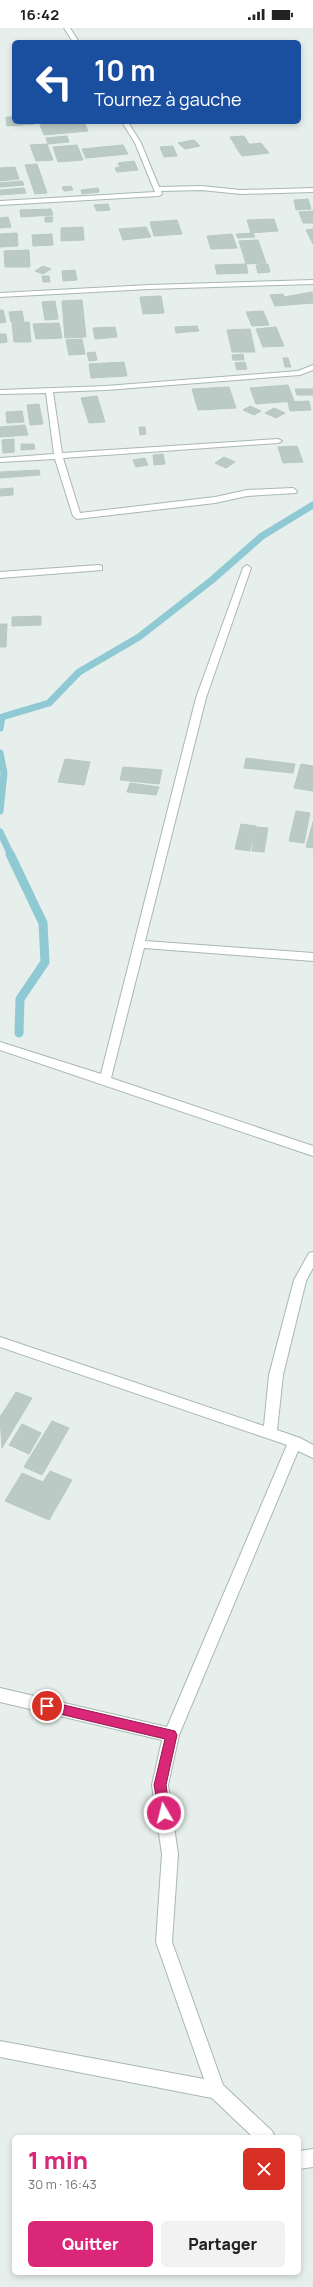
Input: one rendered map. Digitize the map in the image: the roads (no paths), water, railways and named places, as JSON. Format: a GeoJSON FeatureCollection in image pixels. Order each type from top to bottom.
{"type":"FeatureCollection","features":[{"type":"Feature","properties":{"kind":"street"},"geometry":{"type":"LineString","coordinates":[[67,28],[75,40]]}},
{"type":"Feature","properties":{"kind":"street"},"geometry":{"type":"LineString","coordinates":[[0,203],[159,194],[138,143],[126,124]]}},
{"type":"Feature","properties":{"kind":"street"},"geometry":{"type":"LineString","coordinates":[[157,189],[201,188],[241,192],[313,190]]}},
{"type":"Feature","properties":{"kind":"street"},"geometry":{"type":"LineString","coordinates":[[0,295],[164,286],[313,282]]}},
{"type":"Feature","properties":{"kind":"street"},"geometry":{"type":"LineString","coordinates":[[0,392],[106,388],[300,373],[313,367]]}},
{"type":"Feature","properties":{"kind":"street"},"geometry":{"type":"LineString","coordinates":[[49,389],[58,456],[77,516],[215,500],[247,493],[293,490]]}},
{"type":"Feature","properties":{"kind":"street"},"geometry":{"type":"LineString","coordinates":[[0,460],[278,441]]}},
{"type":"Feature","properties":{"kind":"street"},"geometry":{"type":"LineString","coordinates":[[0,575],[99,568]]}},
{"type":"Feature","properties":{"kind":"street"},"geometry":{"type":"LineString","coordinates":[[106,1080],[201,698],[247,568]]}},
{"type":"Feature","properties":{"kind":"street"},"geometry":{"type":"LineString","coordinates":[[139,944],[313,957]]}},
{"type":"Feature","properties":{"kind":"street"},"geometry":{"type":"LineString","coordinates":[[0,1046],[106,1080],[313,1151]]}},
{"type":"Feature","properties":{"kind":"street"},"geometry":{"type":"LineString","coordinates":[[270,1434],[276,1375],[300,1280],[313,1257]]}},
{"type":"Feature","properties":{"kind":"street"},"geometry":{"type":"LineString","coordinates":[[0,1342],[295,1442],[313,1452]]}},
{"type":"Feature","properties":{"kind":"street"},"geometry":{"type":"LineString","coordinates":[[264,2135],[216,2090],[164,1942],[170,1854],[160,1785],[171,1735],[295,1442]]}},
{"type":"Feature","properties":{"kind":"street"},"geometry":{"type":"LineString","coordinates":[[0,1695],[171,1735]]}},
{"type":"Feature","properties":{"kind":"street"},"geometry":{"type":"LineString","coordinates":[[0,2050],[216,2090]]}},
{"type":"Feature","properties":{"kind":"street"},"geometry":{"type":"LineString","coordinates":[[301,2160],[313,2158]]}},
{"type":"Feature","properties":{"kind":"waterway"},"geometry":{"type":"LineString","coordinates":[[0,728],[2,717],[49,703],[79,672],[139,637],[212,580],[262,536],[313,505]]}},
{"type":"Feature","properties":{"kind":"waterway"},"geometry":{"type":"LineString","coordinates":[[0,753],[4,773],[0,811]]}},
{"type":"Feature","properties":{"kind":"waterway"},"geometry":{"type":"LineString","coordinates":[[0,832],[11,855]]}},
{"type":"Feature","properties":{"kind":"waterway"},"geometry":{"type":"LineString","coordinates":[[10,854],[43,923],[45,962],[20,999],[19,1033]]}}]}
